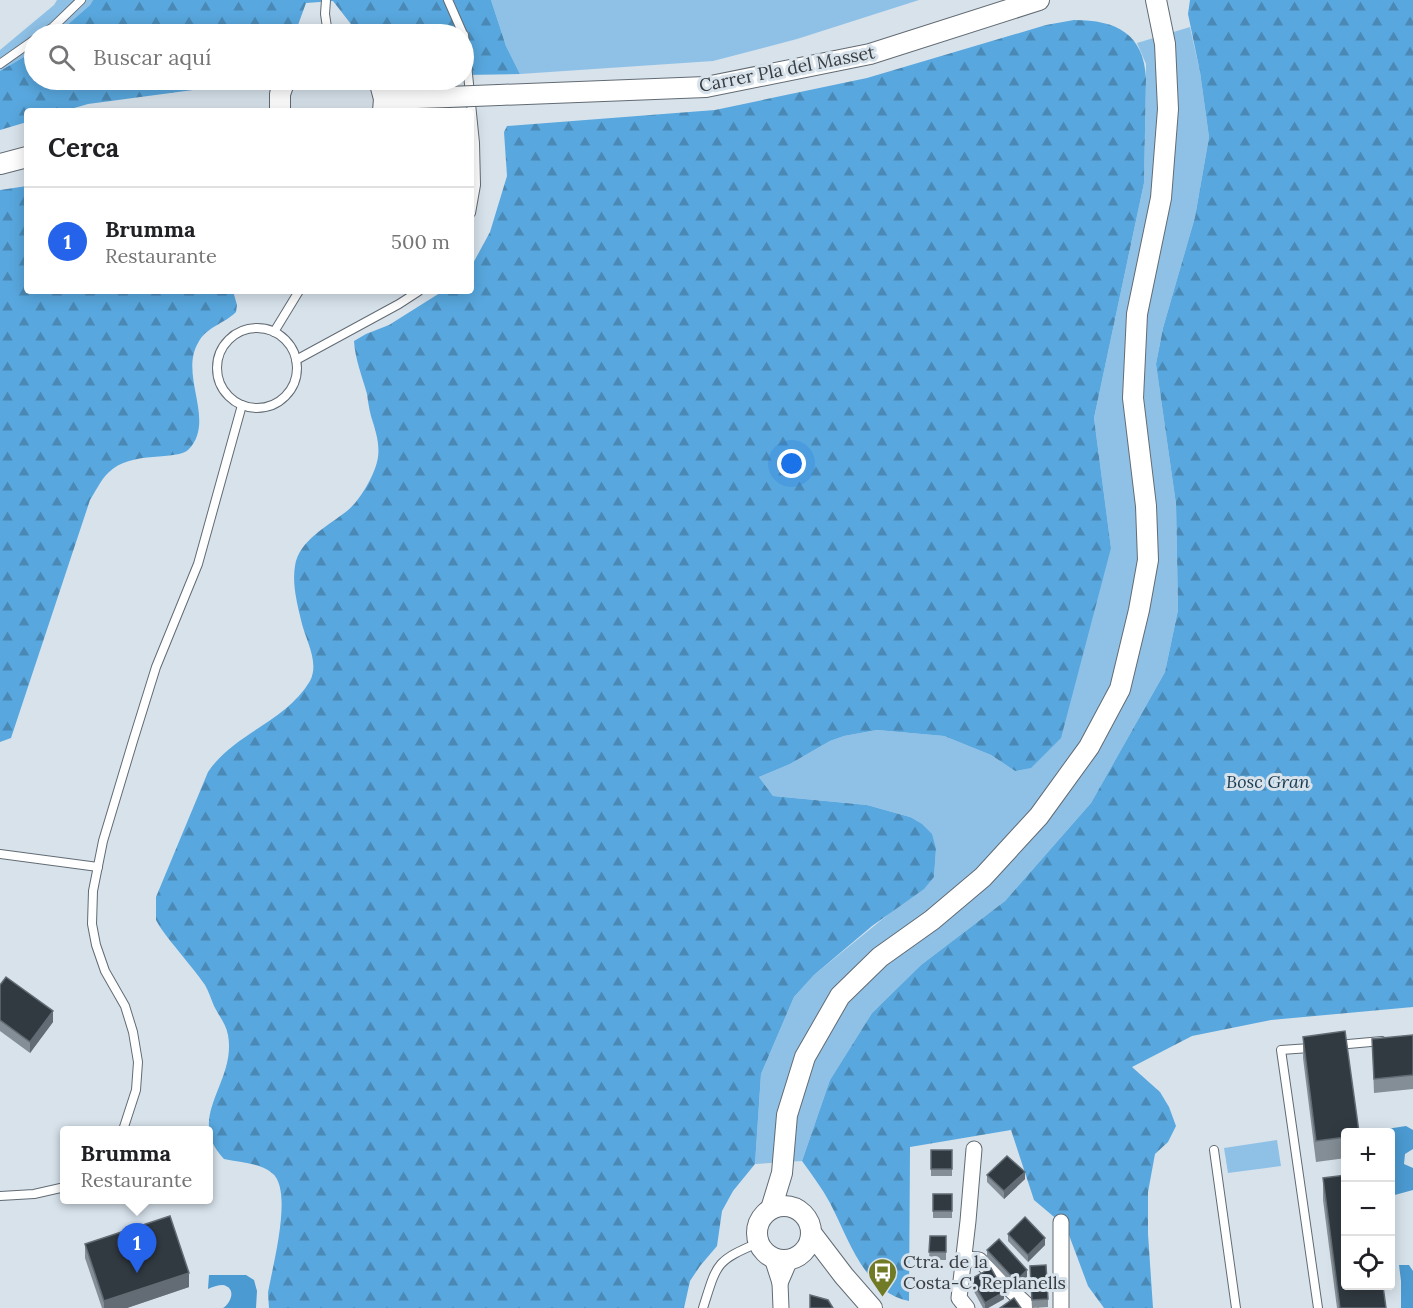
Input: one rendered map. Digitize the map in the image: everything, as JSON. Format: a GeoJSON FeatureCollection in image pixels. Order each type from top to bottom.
{"type":"FeatureCollection","features":[{"type":"Feature","properties":{"kind":"street","name":"Carrer Pla del Masset"},"geometry":{"type":"LineString","coordinates":[[383,105],[448,97],[706,87],[870,54],[1039,0]]}},
{"type":"Feature","properties":{"kind":"street"},"geometry":{"type":"LineString","coordinates":[[771,1209],[782,1173],[787,1115],[805,1057],[840,996],[880,957],[932,920],[983,877],[1039,816],[1089,747],[1120,689],[1139,610],[1148,560],[1146,506],[1133,398],[1137,314],[1161,198],[1168,109],[1165,44],[1156,0]]}},
{"type":"Feature","properties":{"kind":"street"},"geometry":{"type":"LineString","coordinates":[[280,108],[281,90]]}},
{"type":"Feature","properties":{"kind":"street"},"geometry":{"type":"LineString","coordinates":[[380,90],[383,105]]}},
{"type":"Feature","properties":{"kind":"street"},"geometry":{"type":"LineString","coordinates":[[0,164],[24,159]]}},
{"type":"Feature","properties":{"kind":"street"},"geometry":{"type":"LineString","coordinates":[[967,1308],[959,1298],[974,1149]]}},
{"type":"Feature","properties":{"kind":"street"},"geometry":{"type":"LineString","coordinates":[[782,1173],[798,1209],[809,1221],[812,1234],[872,1308]]}},
{"type":"Feature","properties":{"kind":"street"},"geometry":{"type":"LineString","coordinates":[[798,1209],[783,1206],[771,1209],[761,1218],[757,1230],[758,1243],[787,1258],[818,1261],[844,1276]]}},
{"type":"Feature","properties":{"kind":"street"},"geometry":{"type":"LineString","coordinates":[[1061,1222],[1061,1308]]}},
{"type":"Feature","properties":{"kind":"street"},"geometry":{"type":"LineString","coordinates":[[781,1308],[780,1283],[787,1258],[807,1248],[812,1234]]}},
{"type":"Feature","properties":{"kind":"street"},"geometry":{"type":"LineString","coordinates":[[964,1259],[979,1260],[1030,1308]]}},
{"type":"Feature","properties":{"kind":"lane"},"geometry":{"type":"LineString","coordinates":[[56,24],[81,0]]}},
{"type":"Feature","properties":{"kind":"lane"},"geometry":{"type":"LineString","coordinates":[[326,0],[326,24]]}},
{"type":"Feature","properties":{"kind":"lane"},"geometry":{"type":"LineString","coordinates":[[448,0],[458,24]]}},
{"type":"Feature","properties":{"kind":"lane"},"geometry":{"type":"LineString","coordinates":[[0,64],[24,47]]}},
{"type":"Feature","properties":{"kind":"lane"},"geometry":{"type":"LineString","coordinates":[[469,90],[471,108]]}},
{"type":"Feature","properties":{"kind":"lane"},"geometry":{"type":"LineString","coordinates":[[474,134],[476,186],[474,197]]}},
{"type":"Feature","properties":{"kind":"lane"},"geometry":{"type":"LineString","coordinates":[[274,332],[297,294]]}},
{"type":"Feature","properties":{"kind":"lane"},"geometry":{"type":"LineString","coordinates":[[296,360],[414,294]]}},
{"type":"Feature","properties":{"kind":"lane"},"geometry":{"type":"LineString","coordinates":[[264,328],[274,332],[289,343],[296,360],[295,381],[283,399],[263,408],[242,405],[225,392],[217,373],[220,352],[234,335],[243,330],[264,328]]}},
{"type":"Feature","properties":{"kind":"lane"},"geometry":{"type":"LineString","coordinates":[[125,1126],[136,1090],[138,1062],[133,1032],[125,1006],[105,971],[96,945],[92,924],[93,891],[103,841],[156,668],[198,564],[242,405]]}},
{"type":"Feature","properties":{"kind":"lane"},"geometry":{"type":"LineString","coordinates":[[0,854],[98,867]]}},
{"type":"Feature","properties":{"kind":"lane"},"geometry":{"type":"LineString","coordinates":[[1325,1046],[1391,1040]]}},
{"type":"Feature","properties":{"kind":"lane"},"geometry":{"type":"LineString","coordinates":[[1314,1047],[1281,1050],[1318,1308]]}},
{"type":"Feature","properties":{"kind":"lane"},"geometry":{"type":"LineString","coordinates":[[1215,1150],[1236,1308]]}},
{"type":"Feature","properties":{"kind":"lane"},"geometry":{"type":"LineString","coordinates":[[0,1196],[34,1194],[60,1188]]}},
{"type":"Feature","properties":{"kind":"lane"},"geometry":{"type":"LineString","coordinates":[[703,1308],[710,1283],[721,1262],[730,1255],[758,1243]]}},
{"type":"Feature","properties":{"kind":"shaded area"},"geometry":{"type":"Polygon","coordinates":[[[57,0],[93,0],[68,24],[31,24],[57,0]]]}},
{"type":"Feature","properties":{"kind":"shaded area"},"geometry":{"type":"Polygon","coordinates":[[[491,0],[919,0],[797,39],[713,61],[520,74],[506,46],[491,0]]]}},
{"type":"Feature","properties":{"kind":"shaded area"},"geometry":{"type":"Polygon","coordinates":[[[1190,27],[1200,72],[1209,137],[1195,217],[1163,328],[1156,364],[1176,504],[1178,610],[1165,672],[1091,803],[1005,901],[921,965],[872,1013],[830,1080],[802,1161],[755,1164],[761,1074],[794,997],[814,975],[934,877],[936,849],[910,817],[867,805],[773,796],[759,777],[790,764],[830,741],[877,730],[944,736],[991,755],[1015,771],[1111,548],[1094,418],[1144,183],[1146,64],[1137,43],[1190,27]]]}},
{"type":"Feature","properties":{"kind":"shaded area"},"geometry":{"type":"Polygon","coordinates":[[[24,30],[24,57],[0,71],[0,50],[24,30]]]}},
{"type":"Feature","properties":{"kind":"shaded area"},"geometry":{"type":"Polygon","coordinates":[[[1406,1126],[1413,1130],[1413,1149],[1405,1154],[1404,1164],[1413,1168],[1413,1190],[1395,1195],[1395,1128],[1393,1128],[1406,1126]]]}},
{"type":"Feature","properties":{"kind":"shaded area"},"geometry":{"type":"Polygon","coordinates":[[[1277,1140],[1281,1166],[1228,1173],[1224,1148],[1277,1140]]]}},
{"type":"Feature","properties":{"kind":"shaded area"},"geometry":{"type":"Polygon","coordinates":[[[1399,1265],[1409,1265],[1413,1271],[1413,1308],[1401,1308],[1399,1265]]]}},
{"type":"Feature","properties":{"kind":"shaded area"},"geometry":{"type":"Polygon","coordinates":[[[209,1275],[246,1275],[254,1280],[257,1291],[256,1308],[223,1308],[230,1299],[230,1289],[223,1285],[208,1289],[209,1275]]]}},
{"type":"Feature","properties":{"kind":"green space"},"geometry":{"type":"Polygon","coordinates":[[[93,0],[491,0],[506,46],[520,74],[474,75],[474,24],[351,24],[333,1],[306,3],[298,24],[68,24],[93,0]]]}},
{"type":"Feature","properties":{"kind":"green space","name":"Bosc Gran"},"geometry":{"type":"Polygon","coordinates":[[[1190,0],[1413,0],[1413,1007],[1271,1020],[1192,1036],[1132,1067],[1160,1092],[1176,1126],[1168,1142],[1155,1154],[1148,1192],[1148,1234],[1153,1308],[1104,1308],[1088,1286],[1066,1227],[1034,1200],[1011,1130],[910,1147],[909,1301],[893,1296],[869,1276],[851,1247],[827,1197],[802,1161],[830,1080],[872,1013],[921,965],[1005,901],[1091,803],[1165,672],[1178,610],[1176,504],[1156,364],[1163,328],[1195,217],[1209,137],[1200,72],[1188,14],[1190,0]]]}},
{"type":"Feature","properties":{"kind":"green space"},"geometry":{"type":"Polygon","coordinates":[[[1074,20],[1103,23],[1115,27],[1134,41],[1140,51],[1146,79],[1144,183],[1094,418],[1111,548],[1061,738],[1031,768],[1015,771],[991,755],[944,736],[877,730],[830,741],[790,764],[759,777],[773,796],[867,805],[910,817],[932,834],[936,849],[934,877],[924,889],[872,926],[814,975],[794,997],[761,1074],[755,1164],[733,1191],[722,1211],[717,1246],[690,1281],[684,1308],[269,1308],[268,1293],[280,1230],[281,1195],[278,1182],[267,1169],[224,1159],[213,1144],[213,1126],[209,1126],[210,1114],[226,1069],[229,1052],[228,1035],[205,985],[156,920],[156,897],[208,772],[232,747],[288,707],[300,695],[313,674],[313,658],[295,593],[295,566],[308,541],[357,501],[371,478],[378,457],[377,436],[354,341],[389,325],[438,294],[474,294],[474,261],[490,232],[507,176],[504,132],[507,126],[715,110],[867,78],[1046,25],[1074,20]]]}},
{"type":"Feature","properties":{"kind":"green space"},"geometry":{"type":"Polygon","coordinates":[[[24,57],[24,90],[193,90],[88,104],[74,108],[24,108],[24,123],[0,130],[0,71],[24,57]]]}},
{"type":"Feature","properties":{"kind":"green space"},"geometry":{"type":"Polygon","coordinates":[[[24,186],[24,294],[234,294],[237,305],[236,312],[210,329],[201,338],[193,356],[192,369],[199,425],[196,437],[189,449],[175,455],[141,458],[118,466],[105,476],[90,500],[11,738],[0,742],[0,190],[24,186]]]}},
{"type":"Feature","properties":{"kind":"building"},"geometry":{"type":"Polygon","coordinates":[[[6,977],[53,1011],[30,1042],[0,1020],[0,985],[6,977]]]}},
{"type":"Feature","properties":{"kind":"building"},"geometry":{"type":"Polygon","coordinates":[[[1345,1031],[1358,1128],[1341,1128],[1341,1138],[1316,1141],[1303,1037],[1345,1031]]]}},
{"type":"Feature","properties":{"kind":"building"},"geometry":{"type":"Polygon","coordinates":[[[1413,1035],[1413,1075],[1374,1079],[1372,1039],[1413,1035]]]}},
{"type":"Feature","properties":{"kind":"building"},"geometry":{"type":"Polygon","coordinates":[[[931,1150],[952,1150],[952,1169],[931,1169],[931,1150]]]}},
{"type":"Feature","properties":{"kind":"building"},"geometry":{"type":"Polygon","coordinates":[[[1007,1156],[1025,1172],[1004,1191],[987,1175],[1007,1156]]]}},
{"type":"Feature","properties":{"kind":"building"},"geometry":{"type":"Polygon","coordinates":[[[1341,1176],[1341,1290],[1384,1290],[1386,1308],[1340,1308],[1323,1178],[1341,1176]]]}},
{"type":"Feature","properties":{"kind":"building"},"geometry":{"type":"Polygon","coordinates":[[[933,1194],[952,1194],[952,1211],[933,1211],[933,1194]]]}},
{"type":"Feature","properties":{"kind":"building"},"geometry":{"type":"Polygon","coordinates":[[[170,1216],[189,1273],[104,1301],[85,1244],[170,1216]]]}},
{"type":"Feature","properties":{"kind":"building"},"geometry":{"type":"Polygon","coordinates":[[[1025,1217],[1045,1238],[1028,1255],[1008,1234],[1025,1217]]]}},
{"type":"Feature","properties":{"kind":"building"},"geometry":{"type":"Polygon","coordinates":[[[930,1236],[946,1236],[946,1252],[929,1252],[930,1236]]]}},
{"type":"Feature","properties":{"kind":"building"},"geometry":{"type":"Polygon","coordinates":[[[999,1239],[1027,1270],[1016,1281],[987,1250],[999,1239]]]}},
{"type":"Feature","properties":{"kind":"building"},"geometry":{"type":"Polygon","coordinates":[[[1046,1265],[1048,1299],[1032,1300],[1030,1266],[1046,1265]]]}},
{"type":"Feature","properties":{"kind":"building"},"geometry":{"type":"Polygon","coordinates":[[[991,1268],[1004,1292],[985,1303],[971,1279],[991,1268]]]}},
{"type":"Feature","properties":{"kind":"building"},"geometry":{"type":"Polygon","coordinates":[[[810,1295],[828,1300],[833,1308],[810,1308],[810,1295]]]}},
{"type":"Feature","properties":{"kind":"building"},"geometry":{"type":"Polygon","coordinates":[[[1014,1298],[1021,1308],[1000,1308],[1014,1298]]]}},
{"type":"Feature","properties":{"kind":"place","name":"Brumma"},"geometry":{"type":"Point","coordinates":[137,1273]}},
{"type":"Feature","properties":{"kind":"place","name":"Ctra. de la Costa-C. Replanells"},"geometry":{"type":"Point","coordinates":[882,1298]}}]}
